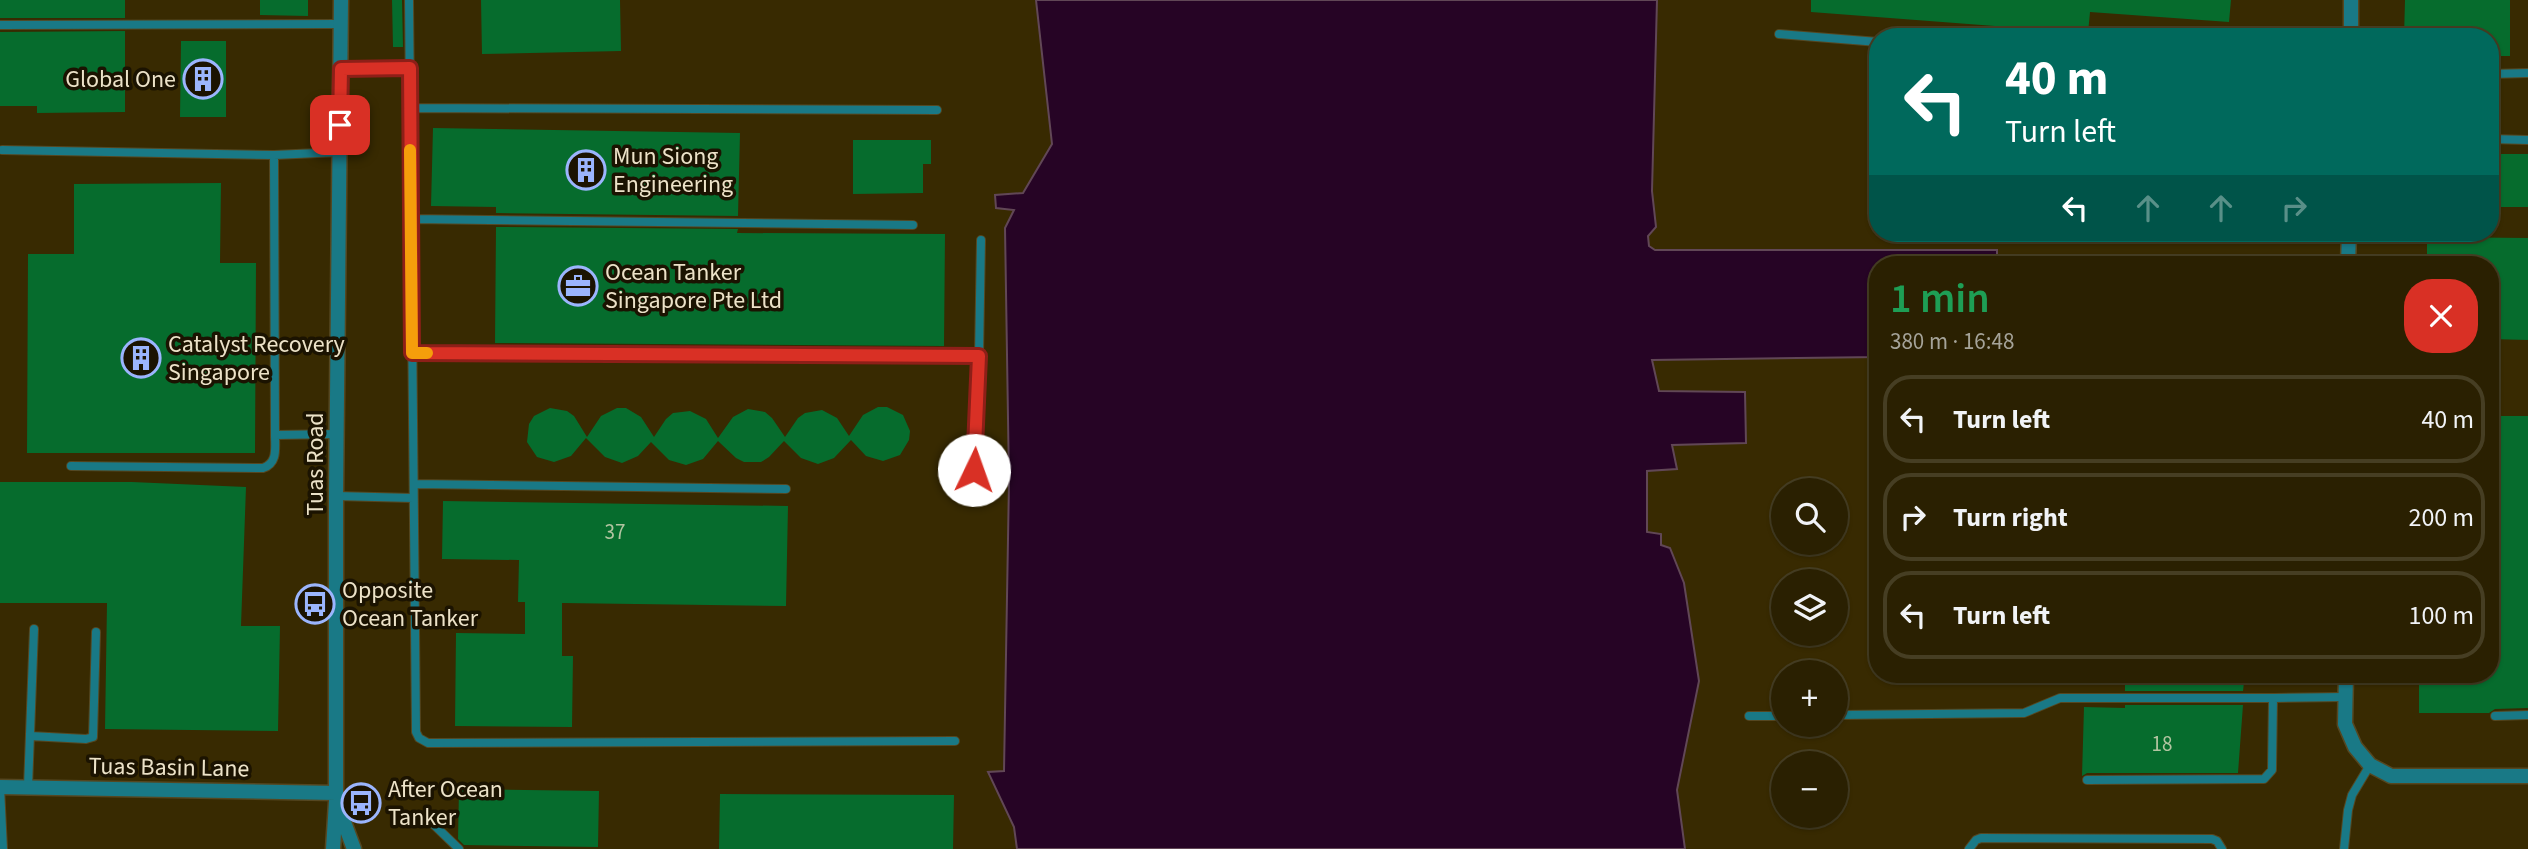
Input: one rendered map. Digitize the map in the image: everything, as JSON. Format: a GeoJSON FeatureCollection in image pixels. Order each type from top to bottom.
{"type":"FeatureCollection","features":[{"type":"Feature","properties":{"kind":"street","name":"Tuas Road"},"geometry":{"type":"LineString","coordinates":[[333,849],[336,797],[341,0]]}},
{"type":"Feature","properties":{"kind":"street"},"geometry":{"type":"LineString","coordinates":[[2351,0],[2351,28]]}},
{"type":"Feature","properties":{"kind":"street"},"geometry":{"type":"LineString","coordinates":[[2346,683],[2345,724],[2355,747],[2370,765],[2391,776],[2528,776]]}},
{"type":"Feature","properties":{"kind":"street","name":"Tuas Basin Lane"},"geometry":{"type":"LineString","coordinates":[[0,787],[336,797]]}},
{"type":"Feature","properties":{"kind":"street","name":"Tuas Road"},"geometry":{"type":"LineString","coordinates":[[336,797],[354,849]]}},
{"type":"Feature","properties":{"kind":"lane"},"geometry":{"type":"LineString","coordinates":[[409,0],[416,732],[423,741],[955,741]]}},
{"type":"Feature","properties":{"kind":"lane"},"geometry":{"type":"LineString","coordinates":[[0,25],[341,24]]}},
{"type":"Feature","properties":{"kind":"lane"},"geometry":{"type":"LineString","coordinates":[[1779,34],[1869,41]]}},
{"type":"Feature","properties":{"kind":"lane"},"geometry":{"type":"LineString","coordinates":[[341,69],[410,68]]}},
{"type":"Feature","properties":{"kind":"lane"},"geometry":{"type":"LineString","coordinates":[[2499,74],[2528,73]]}},
{"type":"Feature","properties":{"kind":"lane"},"geometry":{"type":"LineString","coordinates":[[410,108],[937,110]]}},
{"type":"Feature","properties":{"kind":"lane"},"geometry":{"type":"LineString","coordinates":[[2499,139],[2528,139]]}},
{"type":"Feature","properties":{"kind":"lane"},"geometry":{"type":"LineString","coordinates":[[2,150],[274,155],[340,152]]}},
{"type":"Feature","properties":{"kind":"lane"},"geometry":{"type":"LineString","coordinates":[[71,466],[263,468],[275,457],[274,155]]}},
{"type":"Feature","properties":{"kind":"lane"},"geometry":{"type":"LineString","coordinates":[[411,219],[913,225]]}},
{"type":"Feature","properties":{"kind":"lane"},"geometry":{"type":"LineString","coordinates":[[974,470],[981,240]]}},
{"type":"Feature","properties":{"kind":"lane"},"geometry":{"type":"LineString","coordinates":[[412,353],[979,356]]}},
{"type":"Feature","properties":{"kind":"lane"},"geometry":{"type":"LineString","coordinates":[[275,435],[338,434]]}},
{"type":"Feature","properties":{"kind":"lane"},"geometry":{"type":"LineString","coordinates":[[414,484],[786,489]]}},
{"type":"Feature","properties":{"kind":"lane"},"geometry":{"type":"LineString","coordinates":[[336,496],[414,498]]}},
{"type":"Feature","properties":{"kind":"lane"},"geometry":{"type":"LineString","coordinates":[[28,787],[34,629]]}},
{"type":"Feature","properties":{"kind":"lane"},"geometry":{"type":"LineString","coordinates":[[30,736],[86,739],[93,737],[96,632]]}},
{"type":"Feature","properties":{"kind":"lane"},"geometry":{"type":"LineString","coordinates":[[1848,715],[2024,713],[2060,698],[2346,697]]}},
{"type":"Feature","properties":{"kind":"lane"},"geometry":{"type":"LineString","coordinates":[[2087,780],[2264,779],[2272,770],[2273,698]]}},
{"type":"Feature","properties":{"kind":"lane"},"geometry":{"type":"LineString","coordinates":[[2495,716],[2528,715]]}},
{"type":"Feature","properties":{"kind":"lane"},"geometry":{"type":"LineString","coordinates":[[1749,716],[1771,716]]}},
{"type":"Feature","properties":{"kind":"lane"},"geometry":{"type":"LineString","coordinates":[[2344,849],[2348,810],[2370,765]]}},
{"type":"Feature","properties":{"kind":"lane"},"geometry":{"type":"LineString","coordinates":[[0,787],[3,849]]}},
{"type":"Feature","properties":{"kind":"lane"},"geometry":{"type":"LineString","coordinates":[[430,821],[459,849]]}},
{"type":"Feature","properties":{"kind":"lane"},"geometry":{"type":"LineString","coordinates":[[1969,849],[1981,838],[2008,838],[2212,839],[2222,849]]}},
{"type":"Feature","properties":{"kind":"shaded area"},"geometry":{"type":"Polygon","coordinates":[[[1036,0],[1657,0],[1652,191],[1656,227],[1648,236],[1649,246],[1655,250],[1997,250],[1997,256],[1869,256],[1869,357],[1652,360],[1659,391],[1745,392],[1746,443],[1672,445],[1677,469],[1647,471],[1647,532],[1661,534],[1661,545],[1670,548],[1684,583],[1699,681],[1677,790],[1685,849],[1017,849],[1014,827],[988,772],[1004,771],[1009,481],[1005,228],[1014,210],[996,208],[995,195],[1023,193],[1052,144],[1036,0]]]}},
{"type":"Feature","properties":{"kind":"building"},"geometry":{"type":"Polygon","coordinates":[[[0,0],[125,0],[125,18],[0,18],[0,0]]]}},
{"type":"Feature","properties":{"kind":"building"},"geometry":{"type":"Polygon","coordinates":[[[260,0],[308,0],[308,16],[260,15],[260,0]]]}},
{"type":"Feature","properties":{"kind":"building"},"geometry":{"type":"Polygon","coordinates":[[[392,0],[402,0],[403,47],[393,47],[392,0]]]}},
{"type":"Feature","properties":{"kind":"building"},"geometry":{"type":"Polygon","coordinates":[[[481,0],[620,0],[621,51],[482,54],[481,0]]]}},
{"type":"Feature","properties":{"kind":"building"},"geometry":{"type":"Polygon","coordinates":[[[1811,0],[2231,0],[2229,22],[2090,12],[2088,28],[2022,28],[1811,12],[1811,0]]]}},
{"type":"Feature","properties":{"kind":"building"},"geometry":{"type":"Polygon","coordinates":[[[2405,0],[2510,0],[2510,56],[2499,56],[2499,28],[2404,28],[2405,0]]]}},
{"type":"Feature","properties":{"kind":"building"},"geometry":{"type":"Polygon","coordinates":[[[125,31],[125,112],[37,113],[37,106],[0,106],[0,32],[125,31]]]}},
{"type":"Feature","properties":{"kind":"building","name":"Global One"},"geometry":{"type":"Polygon","coordinates":[[[181,41],[226,41],[226,117],[180,117],[181,41]]]}},
{"type":"Feature","properties":{"kind":"building","name":"Mun Siong Engineering"},"geometry":{"type":"Polygon","coordinates":[[[433,128],[740,133],[738,216],[496,213],[496,207],[431,206],[433,128]]]}},
{"type":"Feature","properties":{"kind":"building"},"geometry":{"type":"Polygon","coordinates":[[[853,140],[931,140],[931,164],[923,164],[923,193],[853,194],[853,140]]]}},
{"type":"Feature","properties":{"kind":"building"},"geometry":{"type":"Polygon","coordinates":[[[2499,154],[2528,154],[2528,207],[2499,207],[2499,154]]]}},
{"type":"Feature","properties":{"kind":"building","name":"Catalyst Recovery Singapore"},"geometry":{"type":"Polygon","coordinates":[[[221,183],[220,263],[256,263],[255,453],[27,453],[28,254],[74,254],[74,184],[221,183]]]}},
{"type":"Feature","properties":{"kind":"building"},"geometry":{"type":"Polygon","coordinates":[[[496,227],[738,229],[737,233],[945,234],[944,346],[495,343],[496,227]]]}},
{"type":"Feature","properties":{"kind":"building"},"geometry":{"type":"Polygon","coordinates":[[[2499,238],[2528,238],[2528,340],[2499,339],[2499,256],[2427,256],[2427,242],[2499,242],[2499,238]]]}},
{"type":"Feature","properties":{"kind":"building"},"geometry":{"type":"Polygon","coordinates":[[[878,407],[887,407],[903,415],[910,431],[909,440],[900,455],[883,461],[866,456],[851,440],[834,458],[818,464],[801,458],[784,441],[761,462],[744,462],[718,441],[703,459],[686,465],[669,460],[651,442],[638,456],[622,463],[605,457],[586,438],[571,456],[554,462],[537,457],[527,442],[529,424],[534,416],[550,408],[567,411],[574,416],[587,437],[601,416],[617,408],[626,408],[641,417],[654,437],[673,413],[690,411],[706,419],[718,438],[733,417],[748,409],[765,412],[785,437],[798,418],[805,413],[822,410],[837,418],[849,436],[863,415],[878,407]]]}},
{"type":"Feature","properties":{"kind":"building"},"geometry":{"type":"Polygon","coordinates":[[[2499,416],[2528,416],[2528,708],[2495,709],[2489,713],[2419,713],[2419,683],[2499,683],[2499,416]]]}},
{"type":"Feature","properties":{"kind":"building"},"geometry":{"type":"Polygon","coordinates":[[[0,482],[132,482],[246,487],[241,626],[280,626],[278,731],[105,729],[107,603],[0,603],[0,482]]]}},
{"type":"Feature","properties":{"kind":"building"},"geometry":{"type":"Polygon","coordinates":[[[443,501],[788,506],[786,606],[562,603],[562,656],[573,656],[572,727],[455,726],[456,633],[525,634],[525,602],[518,602],[519,560],[442,559],[443,501]]]}},
{"type":"Feature","properties":{"kind":"building"},"geometry":{"type":"Polygon","coordinates":[[[2125,683],[2244,683],[2243,691],[2125,691],[2125,683]]]}},
{"type":"Feature","properties":{"kind":"building"},"geometry":{"type":"Polygon","coordinates":[[[2125,705],[2243,705],[2238,773],[2087,773],[2082,776],[2084,707],[2125,708],[2125,705]]]}},
{"type":"Feature","properties":{"kind":"building"},"geometry":{"type":"Polygon","coordinates":[[[459,789],[599,791],[598,847],[464,845],[458,839],[459,789]]]}},
{"type":"Feature","properties":{"kind":"building"},"geometry":{"type":"Polygon","coordinates":[[[720,794],[954,795],[953,849],[719,849],[720,794]]]}},
{"type":"Feature","properties":{"kind":"slow traffic"},"geometry":{"type":"LineString","coordinates":[[410,150],[412,353],[427,353]]}},
{"type":"Feature","properties":{"kind":"place","name":"Global One"},"geometry":{"type":"Point","coordinates":[203,79]}},
{"type":"Feature","properties":{"kind":"place","name":"Mun Siong Engineering"},"geometry":{"type":"Point","coordinates":[586,170]}},
{"type":"Feature","properties":{"kind":"place","name":"Ocean Tanker Singapore Pte Ltd"},"geometry":{"type":"Point","coordinates":[578,286]}},
{"type":"Feature","properties":{"kind":"place","name":"Catalyst Recovery Singapore"},"geometry":{"type":"Point","coordinates":[141,358]}},
{"type":"Feature","properties":{"kind":"place","name":"Opposite Ocean Tanker"},"geometry":{"type":"Point","coordinates":[315,604]}},
{"type":"Feature","properties":{"kind":"place","name":"After Ocean Tanker"},"geometry":{"type":"Point","coordinates":[361,803]}},
{"type":"Feature","properties":{"kind":"route"},"geometry":{"type":"LineString","coordinates":[[340,125],[341,69],[410,68],[412,353],[979,356],[974,470]]}}]}
